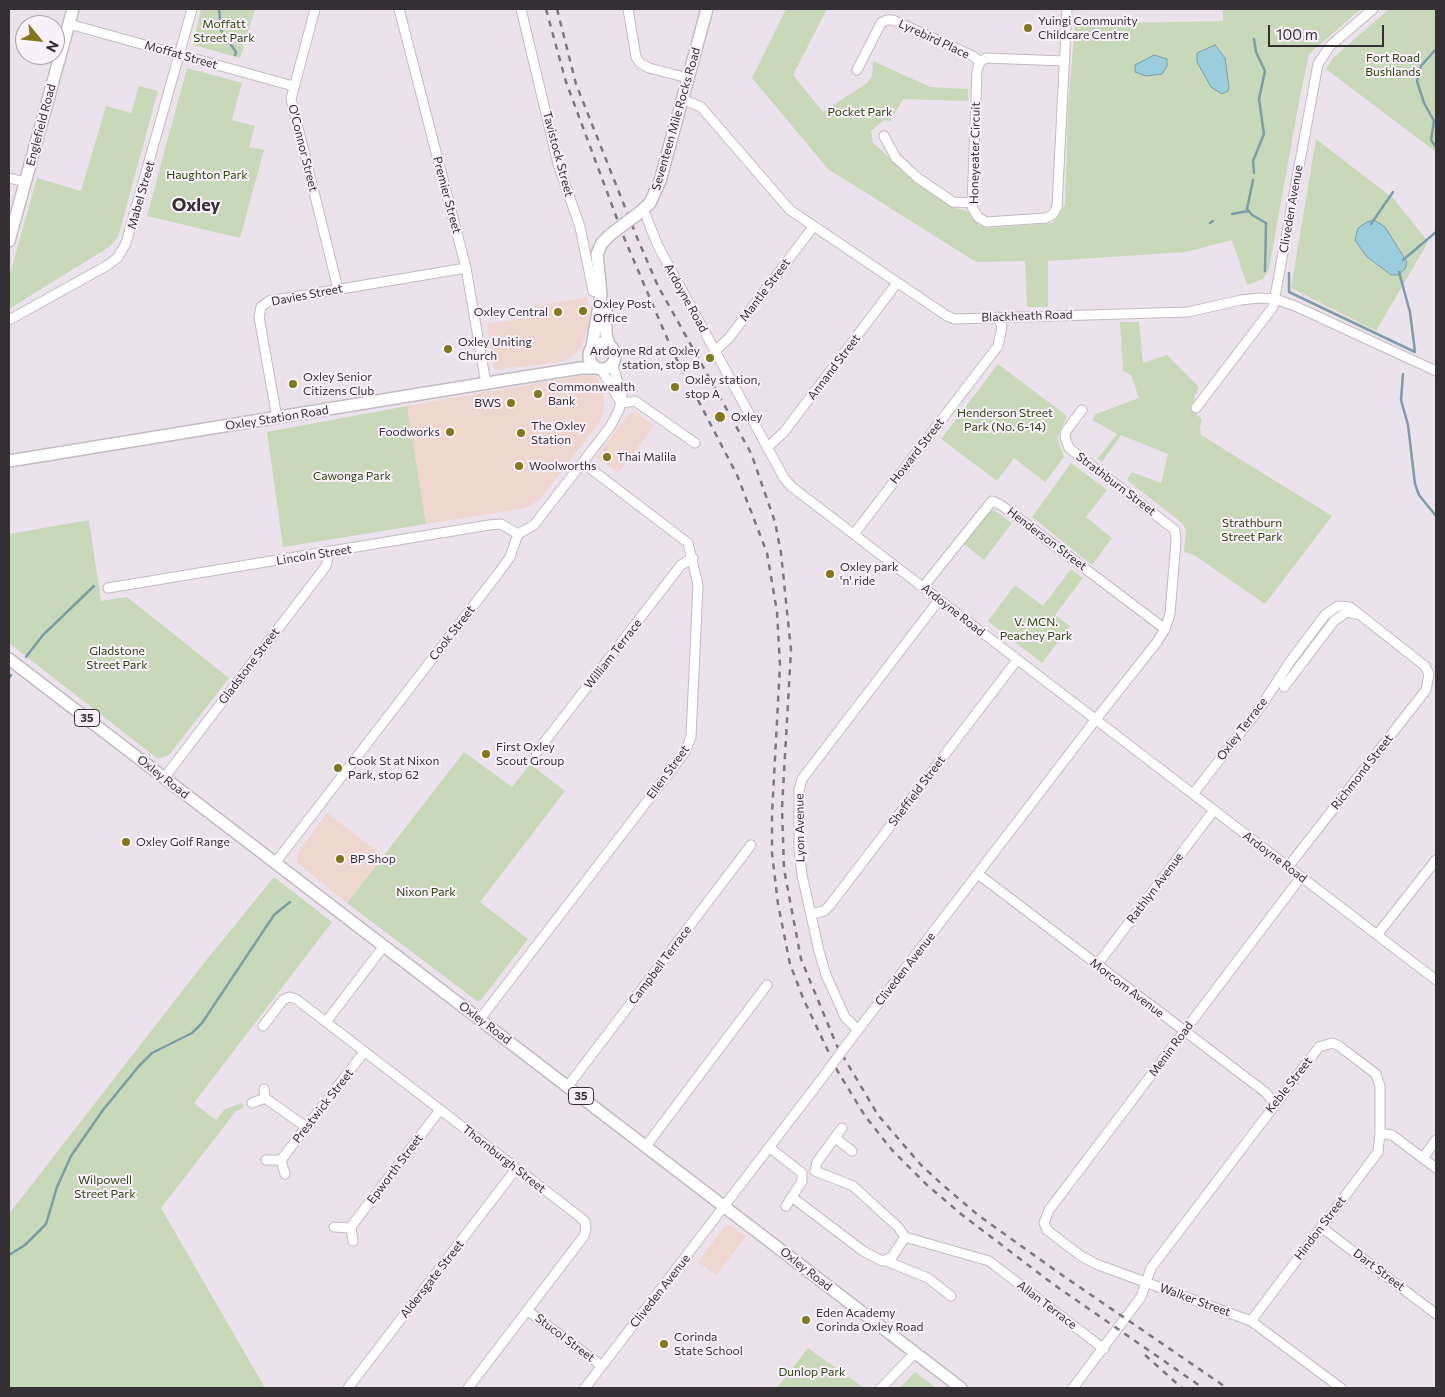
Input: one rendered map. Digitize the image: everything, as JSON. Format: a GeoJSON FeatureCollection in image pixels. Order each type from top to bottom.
{"type":"FeatureCollection","features":[{"type":"Feature","properties":{"kind":"main road","name":"Englefield Road"},"geometry":{"type":"LineString","coordinates":[[9,241],[73,9]]}},
{"type":"Feature","properties":{"kind":"main road","name":"Seventeen Mile Rocks Road"},"geometry":{"type":"LineString","coordinates":[[591,349],[601,294],[597,254],[602,243],[641,211],[656,194],[707,9]]}},
{"type":"Feature","properties":{"kind":"main road","name":"Seventeen Mile Rocks Road"},"geometry":{"type":"LineString","coordinates":[[601,294],[606,303],[606,334],[609,345]]}},
{"type":"Feature","properties":{"kind":"main road"},"geometry":{"type":"LineString","coordinates":[[600,343],[609,345],[614,352],[612,364],[599,369],[589,359],[591,349],[600,343]]}},
{"type":"Feature","properties":{"kind":"main road","name":"Oxley Station Road"},"geometry":{"type":"LineString","coordinates":[[545,374],[574,364],[591,349]]}},
{"type":"Feature","properties":{"kind":"main road","name":"Oxley Station Road"},"geometry":{"type":"LineString","coordinates":[[9,461],[545,374],[599,369]]}},
{"type":"Feature","properties":{"kind":"main road","name":"Oxley Road"},"geometry":{"type":"LineString","coordinates":[[9,659],[960,1388]]}},
{"type":"Feature","properties":{"kind":"street","name":"Mabel Street"},"geometry":{"type":"LineString","coordinates":[[9,320],[108,265],[118,256],[126,243],[192,9]]}},
{"type":"Feature","properties":{"kind":"street","name":"O'Connor Street"},"geometry":{"type":"LineString","coordinates":[[315,9],[293,86],[292,110],[338,288]]}},
{"type":"Feature","properties":{"kind":"street","name":"Premier Street"},"geometry":{"type":"LineString","coordinates":[[400,9],[466,268],[486,384]]}},
{"type":"Feature","properties":{"kind":"street","name":"Tavistock Street"},"geometry":{"type":"LineString","coordinates":[[521,9],[558,164],[580,226],[593,291],[601,294]]}},
{"type":"Feature","properties":{"kind":"street"},"geometry":{"type":"LineString","coordinates":[[628,9],[636,56],[640,63],[649,68],[688,78]]}},
{"type":"Feature","properties":{"kind":"street","name":"Honeyeater Circuit"},"geometry":{"type":"LineString","coordinates":[[980,62],[977,71],[972,203],[978,217],[986,222],[1046,218],[1053,214],[1056,207],[1067,9]]}},
{"type":"Feature","properties":{"kind":"street","name":"Cliveden Avenue"},"geometry":{"type":"LineString","coordinates":[[1196,408],[1267,317],[1275,299],[1318,64],[1330,46],[1373,9]]}},
{"type":"Feature","properties":{"kind":"street","name":"Lyrebird Place"},"geometry":{"type":"LineString","coordinates":[[857,70],[880,24],[887,20],[893,20],[973,56],[980,62]]}},
{"type":"Feature","properties":{"kind":"street","name":"Moffat Street"},"geometry":{"type":"LineString","coordinates":[[69,24],[293,86]]}},
{"type":"Feature","properties":{"kind":"street"},"geometry":{"type":"LineString","coordinates":[[980,62],[986,58],[1064,61]]}},
{"type":"Feature","properties":{"kind":"street","name":"Blackheath Road"},"geometry":{"type":"LineString","coordinates":[[682,99],[701,107],[779,199],[813,227],[947,316],[955,319],[998,316],[1188,312],[1241,300],[1275,299],[1295,306],[1436,371]]}},
{"type":"Feature","properties":{"kind":"street"},"geometry":{"type":"LineString","coordinates":[[884,136],[896,158],[918,178],[953,202],[972,203]]}},
{"type":"Feature","properties":{"kind":"street"},"geometry":{"type":"LineString","coordinates":[[9,178],[25,182]]}},
{"type":"Feature","properties":{"kind":"street","name":"Ardoyne Road"},"geometry":{"type":"LineString","coordinates":[[641,211],[652,236],[767,448],[784,478],[792,487],[1436,980]]}},
{"type":"Feature","properties":{"kind":"street","name":"Mantle Street"},"geometry":{"type":"LineString","coordinates":[[715,351],[729,338],[813,227]]}},
{"type":"Feature","properties":{"kind":"street","name":"Davies Street"},"geometry":{"type":"LineString","coordinates":[[277,418],[259,317],[261,307],[269,301],[466,268]]}},
{"type":"Feature","properties":{"kind":"street","name":"Annand Street"},"geometry":{"type":"LineString","coordinates":[[767,448],[784,432],[897,283]]}},
{"type":"Feature","properties":{"kind":"street","name":"Howard Street"},"geometry":{"type":"LineString","coordinates":[[854,534],[998,346],[1002,327],[998,316]]}},
{"type":"Feature","properties":{"kind":"street"},"geometry":{"type":"LineString","coordinates":[[518,534],[534,524],[610,427],[621,403],[621,387],[612,364]]}},
{"type":"Feature","properties":{"kind":"street"},"geometry":{"type":"LineString","coordinates":[[599,369],[621,403]]}},
{"type":"Feature","properties":{"kind":"street"},"geometry":{"type":"LineString","coordinates":[[621,403],[635,401],[695,443]]}},
{"type":"Feature","properties":{"kind":"street","name":"Strathburn Street"},"geometry":{"type":"LineString","coordinates":[[1082,410],[1066,431],[1065,437],[1069,448],[1175,530]]}},
{"type":"Feature","properties":{"kind":"street","name":"Ellen Street"},"geometry":{"type":"LineString","coordinates":[[480,1019],[689,745],[691,737],[698,585],[688,543],[582,463]]}},
{"type":"Feature","properties":{"kind":"street","name":"Henderson Street"},"geometry":{"type":"LineString","coordinates":[[923,587],[992,501],[1001,505],[1165,629]]}},
{"type":"Feature","properties":{"kind":"street","name":"Lincoln Street"},"geometry":{"type":"LineString","coordinates":[[108,588],[489,525],[501,524],[518,534]]}},
{"type":"Feature","properties":{"kind":"street","name":"Cliveden Avenue"},"geometry":{"type":"LineString","coordinates":[[585,1388],[1095,720],[1158,642],[1170,614],[1176,541],[1175,530]]}},
{"type":"Feature","properties":{"kind":"street","name":"Cook Street"},"geometry":{"type":"LineString","coordinates":[[276,862],[510,557],[518,534]]}},
{"type":"Feature","properties":{"kind":"street","name":"Gladstone Street"},"geometry":{"type":"LineString","coordinates":[[164,778],[326,566],[329,552]]}},
{"type":"Feature","properties":{"kind":"street","name":"William Terrace"},"geometry":{"type":"LineString","coordinates":[[536,753],[682,565],[693,558]]}},
{"type":"Feature","properties":{"kind":"street","name":"Lyon Avenue"},"geometry":{"type":"LineString","coordinates":[[858,1030],[845,1017],[826,975],[810,914],[799,851],[799,790],[802,779],[939,600]]}},
{"type":"Feature","properties":{"kind":"street","name":"Oxley Terrace"},"geometry":{"type":"LineString","coordinates":[[1193,794],[1293,666],[1329,611],[1344,605],[1425,666],[1429,674]]}},
{"type":"Feature","properties":{"kind":"street","name":"Sheffield Street"},"geometry":{"type":"LineString","coordinates":[[810,914],[824,911],[830,905],[1017,660]]}},
{"type":"Feature","properties":{"kind":"street","name":"Oxley Terrace"},"geometry":{"type":"LineString","coordinates":[[1284,687],[1293,666]]}},
{"type":"Feature","properties":{"kind":"street","name":"Richmond Street"},"geometry":{"type":"LineString","coordinates":[[1288,867],[1426,690],[1429,674]]}},
{"type":"Feature","properties":{"kind":"street","name":"Rathlyn Avenue"},"geometry":{"type":"LineString","coordinates":[[1097,965],[1214,810]]}},
{"type":"Feature","properties":{"kind":"street","name":"Campbell Terrace"},"geometry":{"type":"LineString","coordinates":[[568,1086],[751,845]]}},
{"type":"Feature","properties":{"kind":"street"},"geometry":{"type":"LineString","coordinates":[[1376,935],[1436,860]]}},
{"type":"Feature","properties":{"kind":"street","name":"Morcom Avenue"},"geometry":{"type":"LineString","coordinates":[[978,874],[1275,1102]]}},
{"type":"Feature","properties":{"kind":"street","name":"Menin Road"},"geometry":{"type":"LineString","coordinates":[[1044,1223],[1049,1210],[1301,877]]}},
{"type":"Feature","properties":{"kind":"street"},"geometry":{"type":"LineString","coordinates":[[326,1022],[384,946]]}},
{"type":"Feature","properties":{"kind":"street"},"geometry":{"type":"LineString","coordinates":[[646,1146],[767,985]]}},
{"type":"Feature","properties":{"kind":"street","name":"Thornburgh Street"},"geometry":{"type":"LineString","coordinates":[[263,1026],[283,1000],[290,997],[296,999],[580,1217],[586,1229],[584,1236],[468,1388]]}},
{"type":"Feature","properties":{"kind":"street","name":"Keble Street"},"geometry":{"type":"LineString","coordinates":[[1146,1282],[1152,1268],[1275,1102],[1319,1047],[1332,1042],[1367,1065],[1379,1079],[1380,1133]]}},
{"type":"Feature","properties":{"kind":"street","name":"Prestwick Street"},"geometry":{"type":"LineString","coordinates":[[281,1160],[364,1052]]}},
{"type":"Feature","properties":{"kind":"street"},"geometry":{"type":"LineString","coordinates":[[252,1103],[264,1094],[306,1127]]}},
{"type":"Feature","properties":{"kind":"street","name":"Epworth Street"},"geometry":{"type":"LineString","coordinates":[[350,1228],[440,1110]]}},
{"type":"Feature","properties":{"kind":"street"},"geometry":{"type":"LineString","coordinates":[[815,1171],[817,1162],[842,1128]]}},
{"type":"Feature","properties":{"kind":"street"},"geometry":{"type":"LineString","coordinates":[[1380,1133],[1392,1135],[1436,1168]]}},
{"type":"Feature","properties":{"kind":"street","name":"Hindon Street"},"geometry":{"type":"LineString","coordinates":[[1251,1321],[1378,1152],[1380,1133]]}},
{"type":"Feature","properties":{"kind":"street"},"geometry":{"type":"LineString","coordinates":[[835,1138],[852,1151]]}},
{"type":"Feature","properties":{"kind":"street"},"geometry":{"type":"LineString","coordinates":[[1423,1158],[1436,1140]]}},
{"type":"Feature","properties":{"kind":"street"},"geometry":{"type":"LineString","coordinates":[[770,1148],[802,1173],[815,1171],[852,1186],[898,1227],[905,1237],[892,1257],[886,1261]]}},
{"type":"Feature","properties":{"kind":"street"},"geometry":{"type":"LineString","coordinates":[[266,1160],[281,1160],[284,1174]]}},
{"type":"Feature","properties":{"kind":"street","name":"Aldersgate Street"},"geometry":{"type":"LineString","coordinates":[[348,1388],[516,1169]]}},
{"type":"Feature","properties":{"kind":"street"},"geometry":{"type":"LineString","coordinates":[[786,1206],[802,1181],[802,1173]]}},
{"type":"Feature","properties":{"kind":"street"},"geometry":{"type":"LineString","coordinates":[[792,1197],[871,1256],[928,1278],[951,1296]]}},
{"type":"Feature","properties":{"kind":"street","name":"Walker Street"},"geometry":{"type":"LineString","coordinates":[[1044,1223],[1047,1230],[1081,1256],[1096,1264],[1251,1321],[1341,1388]]}},
{"type":"Feature","properties":{"kind":"street"},"geometry":{"type":"LineString","coordinates":[[334,1227],[350,1228],[353,1241]]}},
{"type":"Feature","properties":{"kind":"street","name":"Dart Street"},"geometry":{"type":"LineString","coordinates":[[1321,1227],[1436,1314]]}},
{"type":"Feature","properties":{"kind":"street","name":"Allan Terrace"},"geometry":{"type":"LineString","coordinates":[[905,1237],[989,1261],[1104,1349]]}},
{"type":"Feature","properties":{"kind":"street"},"geometry":{"type":"LineString","coordinates":[[1073,1388],[1141,1298],[1146,1282]]}},
{"type":"Feature","properties":{"kind":"street","name":"Stucol Street"},"geometry":{"type":"LineString","coordinates":[[528,1310],[602,1366]]}},
{"type":"Feature","properties":{"kind":"street"},"geometry":{"type":"LineString","coordinates":[[882,1388],[915,1352]]}},
{"type":"Feature","properties":{"kind":"shaded area"},"geometry":{"type":"Polygon","coordinates":[[[587,297],[591,324],[581,347],[572,357],[559,362],[494,370],[487,324],[532,317],[531,307],[587,297]]]}},
{"type":"Feature","properties":{"kind":"shaded area"},"geometry":{"type":"Polygon","coordinates":[[[591,374],[597,377],[603,395],[604,410],[601,420],[539,500],[526,508],[426,524],[407,406],[591,374]]]}},
{"type":"Feature","properties":{"kind":"shaded area"},"geometry":{"type":"Polygon","coordinates":[[[635,412],[654,426],[618,473],[596,457],[628,415],[635,412]]]}},
{"type":"Feature","properties":{"kind":"shaded area"},"geometry":{"type":"Polygon","coordinates":[[[327,813],[383,856],[347,903],[297,862],[298,852],[327,813]]]}},
{"type":"Feature","properties":{"kind":"shaded area"},"geometry":{"type":"Polygon","coordinates":[[[731,1225],[745,1237],[716,1275],[698,1262],[724,1227],[731,1225]]]}},
{"type":"Feature","properties":{"kind":"green space","name":"Moffatt Street Park"},"geometry":{"type":"Polygon","coordinates":[[[201,9],[255,9],[240,58],[193,45],[201,9]]]}},
{"type":"Feature","properties":{"kind":"green space","name":"Pocket Park"},"geometry":{"type":"Polygon","coordinates":[[[786,9],[827,9],[793,75],[823,112],[867,83],[872,76],[873,61],[930,87],[968,89],[968,101],[903,99],[890,121],[884,120],[871,131],[873,143],[919,184],[952,207],[967,211],[979,225],[987,228],[1053,223],[1065,205],[1068,109],[1075,24],[1223,21],[1223,9],[1361,9],[1309,54],[1269,269],[1263,279],[1247,285],[1232,240],[1186,252],[1048,261],[1048,307],[1027,307],[1025,261],[976,262],[828,169],[752,78],[786,9]]]}},
{"type":"Feature","properties":{"kind":"green space","name":"Fort Road Bushlands"},"geometry":{"type":"Polygon","coordinates":[[[1389,9],[1436,9],[1436,152],[1326,69],[1333,58],[1389,9]]]}},
{"type":"Feature","properties":{"kind":"green space","name":"Haughton Park"},"geometry":{"type":"Polygon","coordinates":[[[187,68],[242,83],[232,120],[255,126],[249,147],[264,150],[240,238],[147,216],[187,68]]]}},
{"type":"Feature","properties":{"kind":"green space"},"geometry":{"type":"Polygon","coordinates":[[[139,86],[158,91],[118,237],[109,247],[9,309],[9,277],[37,178],[81,191],[106,106],[131,113],[139,86]]]}},
{"type":"Feature","properties":{"kind":"green space"},"geometry":{"type":"Polygon","coordinates":[[[1316,139],[1394,199],[1428,242],[1376,331],[1291,288],[1316,139]]]}},
{"type":"Feature","properties":{"kind":"green space","name":"Strathburn Street Park"},"geometry":{"type":"Polygon","coordinates":[[[1120,322],[1139,322],[1143,363],[1167,355],[1199,387],[1194,397],[1196,414],[1202,419],[1201,435],[1332,516],[1265,604],[1194,555],[1184,552],[1186,530],[1182,523],[1127,480],[1132,472],[1161,483],[1168,454],[1121,435],[1102,462],[1096,457],[1099,457],[1117,434],[1092,420],[1096,414],[1139,398],[1131,375],[1123,371],[1120,322]]]}},
{"type":"Feature","properties":{"kind":"green space","name":"Henderson Street Park (No. 6-14)"},"geometry":{"type":"Polygon","coordinates":[[[998,364],[1067,416],[1057,438],[1064,457],[1045,482],[1014,458],[997,481],[941,439],[998,364]]]}},
{"type":"Feature","properties":{"kind":"green space","name":"Cawonga Park"},"geometry":{"type":"Polygon","coordinates":[[[407,406],[426,524],[283,547],[267,432],[407,406]]]}},
{"type":"Feature","properties":{"kind":"green space","name":"Henderson Street Park (No. 6-14)"},"geometry":{"type":"Polygon","coordinates":[[[1071,463],[1107,490],[1086,517],[1112,538],[1092,565],[1032,517],[1071,463]]]}},
{"type":"Feature","properties":{"kind":"green space"},"geometry":{"type":"Polygon","coordinates":[[[991,508],[1012,523],[984,560],[964,544],[991,508]]]}},
{"type":"Feature","properties":{"kind":"green space","name":"Gladstone Street Park"},"geometry":{"type":"Polygon","coordinates":[[[89,520],[101,601],[127,597],[229,678],[169,755],[158,759],[9,643],[9,534],[89,520]]]}},
{"type":"Feature","properties":{"kind":"green space","name":"V. MCN. Peachey Park"},"geometry":{"type":"Polygon","coordinates":[[[1071,569],[1083,578],[1055,615],[1070,626],[1042,663],[988,621],[1015,585],[1043,606],[1071,569]]]}},
{"type":"Feature","properties":{"kind":"green space","name":"Nixon Park"},"geometry":{"type":"Polygon","coordinates":[[[464,752],[512,787],[530,764],[565,791],[480,902],[528,939],[481,1000],[477,1001],[347,903],[464,752]]]}},
{"type":"Feature","properties":{"kind":"green space","name":"Wilpowell Street Park"},"geometry":{"type":"Polygon","coordinates":[[[274,877],[332,922],[194,1103],[216,1120],[225,1109],[242,1103],[243,1108],[236,1111],[161,1208],[265,1388],[9,1388],[9,1214],[200,968],[274,877]]]}},
{"type":"Feature","properties":{"kind":"green space","name":"Dunlop Park"},"geometry":{"type":"Polygon","coordinates":[[[808,1348],[864,1388],[777,1388],[808,1348]]]}},
{"type":"Feature","properties":{"kind":"green space"},"geometry":{"type":"Polygon","coordinates":[[[915,1372],[936,1388],[900,1388],[915,1372]]]}},
{"type":"Feature","properties":{"kind":"water"},"geometry":{"type":"Polygon","coordinates":[[[1215,45],[1225,58],[1229,87],[1228,91],[1222,94],[1211,87],[1197,62],[1197,53],[1215,45]]]}},
{"type":"Feature","properties":{"kind":"water"},"geometry":{"type":"Polygon","coordinates":[[[1154,55],[1167,59],[1167,66],[1162,74],[1146,76],[1135,72],[1135,65],[1154,55]]]}},
{"type":"Feature","properties":{"kind":"water"},"geometry":{"type":"Polygon","coordinates":[[[1374,220],[1385,227],[1407,262],[1405,269],[1398,275],[1391,275],[1366,256],[1355,240],[1358,228],[1374,220]]]}},
{"type":"Feature","properties":{"kind":"waterway"},"geometry":{"type":"LineString","coordinates":[[219,9],[221,30],[236,52],[235,55]]}},
{"type":"Feature","properties":{"kind":"waterway"},"geometry":{"type":"LineString","coordinates":[[1254,39],[1256,52],[1265,71],[1259,99],[1264,134],[1253,161],[1254,173]]}},
{"type":"Feature","properties":{"kind":"waterway"},"geometry":{"type":"LineString","coordinates":[[1436,49],[1421,66],[1417,81],[1424,103],[1434,121],[1431,140],[1436,147]]}},
{"type":"Feature","properties":{"kind":"waterway"},"geometry":{"type":"LineString","coordinates":[[1253,180],[1247,209],[1252,215],[1266,223],[1265,271]]}},
{"type":"Feature","properties":{"kind":"waterway"},"geometry":{"type":"LineString","coordinates":[[1371,224],[1393,192]]}},
{"type":"Feature","properties":{"kind":"waterway"},"geometry":{"type":"LineString","coordinates":[[1232,214],[1248,211]]}},
{"type":"Feature","properties":{"kind":"waterway"},"geometry":{"type":"LineString","coordinates":[[1403,260],[1436,232]]}},
{"type":"Feature","properties":{"kind":"waterway"},"geometry":{"type":"LineString","coordinates":[[1289,273],[1289,292],[1415,352],[1410,312],[1399,272]]}},
{"type":"Feature","properties":{"kind":"waterway"},"geometry":{"type":"LineString","coordinates":[[1403,374],[1401,400],[1408,425],[1415,484],[1419,495],[1436,516]]}},
{"type":"Feature","properties":{"kind":"waterway"},"geometry":{"type":"LineString","coordinates":[[26,657],[43,635],[94,586]]}},
{"type":"Feature","properties":{"kind":"waterway"},"geometry":{"type":"LineString","coordinates":[[9,1255],[25,1245],[46,1224],[57,1187],[71,1156],[103,1110],[152,1053],[192,1033],[202,1023],[274,915],[290,902]]}},
{"type":"Feature","properties":{"kind":"railway"},"geometry":{"type":"LineString","coordinates":[[546,9],[566,82],[625,240],[673,352],[737,475],[767,553],[777,612],[780,665],[772,814],[772,853],[778,904],[790,964],[803,998],[837,1070],[865,1116],[892,1150],[927,1185],[961,1214],[1053,1284],[1203,1388]]}},
{"type":"Feature","properties":{"kind":"railway"},"geometry":{"type":"LineString","coordinates":[[557,9],[576,84],[636,235],[658,286],[751,453],[775,522],[781,553],[791,650],[782,808],[784,869],[801,959],[837,1046],[878,1115],[921,1165],[945,1187],[978,1215],[1059,1273],[1227,1388]]}},
{"type":"Feature","properties":{"kind":"railway"},"geometry":{"type":"LineString","coordinates":[[1145,1355],[1182,1388]]}},
{"type":"Feature","properties":{"kind":"place","name":"Yuingi Community Childcare Centre"},"geometry":{"type":"Point","coordinates":[1028,28]}},
{"type":"Feature","properties":{"kind":"place","name":"Oxley Post Office"},"geometry":{"type":"Point","coordinates":[583,311]}},
{"type":"Feature","properties":{"kind":"place","name":"Oxley Central"},"geometry":{"type":"Point","coordinates":[558,312]}},
{"type":"Feature","properties":{"kind":"place","name":"Oxley Uniting Church"},"geometry":{"type":"Point","coordinates":[448,349]}},
{"type":"Feature","properties":{"kind":"place","name":"Ardoyne Rd at Oxley station, stop B"},"geometry":{"type":"Point","coordinates":[710,358]}},
{"type":"Feature","properties":{"kind":"place","name":"Oxley Senior Citizens Club"},"geometry":{"type":"Point","coordinates":[293,384]}},
{"type":"Feature","properties":{"kind":"place","name":"Oxley station, stop A"},"geometry":{"type":"Point","coordinates":[675,387]}},
{"type":"Feature","properties":{"kind":"place","name":"Commonwealth Bank"},"geometry":{"type":"Point","coordinates":[538,394]}},
{"type":"Feature","properties":{"kind":"place","name":"BWS"},"geometry":{"type":"Point","coordinates":[511,403]}},
{"type":"Feature","properties":{"kind":"place","name":"Oxley"},"geometry":{"type":"Point","coordinates":[720,417]}},
{"type":"Feature","properties":{"kind":"place","name":"Foodworks"},"geometry":{"type":"Point","coordinates":[450,432]}},
{"type":"Feature","properties":{"kind":"place","name":"The Oxley Station"},"geometry":{"type":"Point","coordinates":[521,433]}},
{"type":"Feature","properties":{"kind":"place","name":"Thai Malila"},"geometry":{"type":"Point","coordinates":[607,457]}},
{"type":"Feature","properties":{"kind":"place","name":"Woolworths"},"geometry":{"type":"Point","coordinates":[519,466]}},
{"type":"Feature","properties":{"kind":"place","name":"Oxley park 'n' ride"},"geometry":{"type":"Point","coordinates":[830,574]}},
{"type":"Feature","properties":{"kind":"place","name":"First Oxley Scout Group"},"geometry":{"type":"Point","coordinates":[486,754]}},
{"type":"Feature","properties":{"kind":"place","name":"Cook St at Nixon Park, stop 62"},"geometry":{"type":"Point","coordinates":[338,768]}},
{"type":"Feature","properties":{"kind":"place","name":"Oxley Golf Range"},"geometry":{"type":"Point","coordinates":[126,842]}},
{"type":"Feature","properties":{"kind":"place","name":"BP Shop"},"geometry":{"type":"Point","coordinates":[340,859]}},
{"type":"Feature","properties":{"kind":"place","name":"Eden Academy Corinda Oxley Road"},"geometry":{"type":"Point","coordinates":[806,1320]}},
{"type":"Feature","properties":{"kind":"place","name":"Corinda State School"},"geometry":{"type":"Point","coordinates":[664,1344]}},
{"type":"Feature","properties":{"kind":"district","name":"Oxley"},"geometry":{"type":"Point","coordinates":[196,205]}}]}
